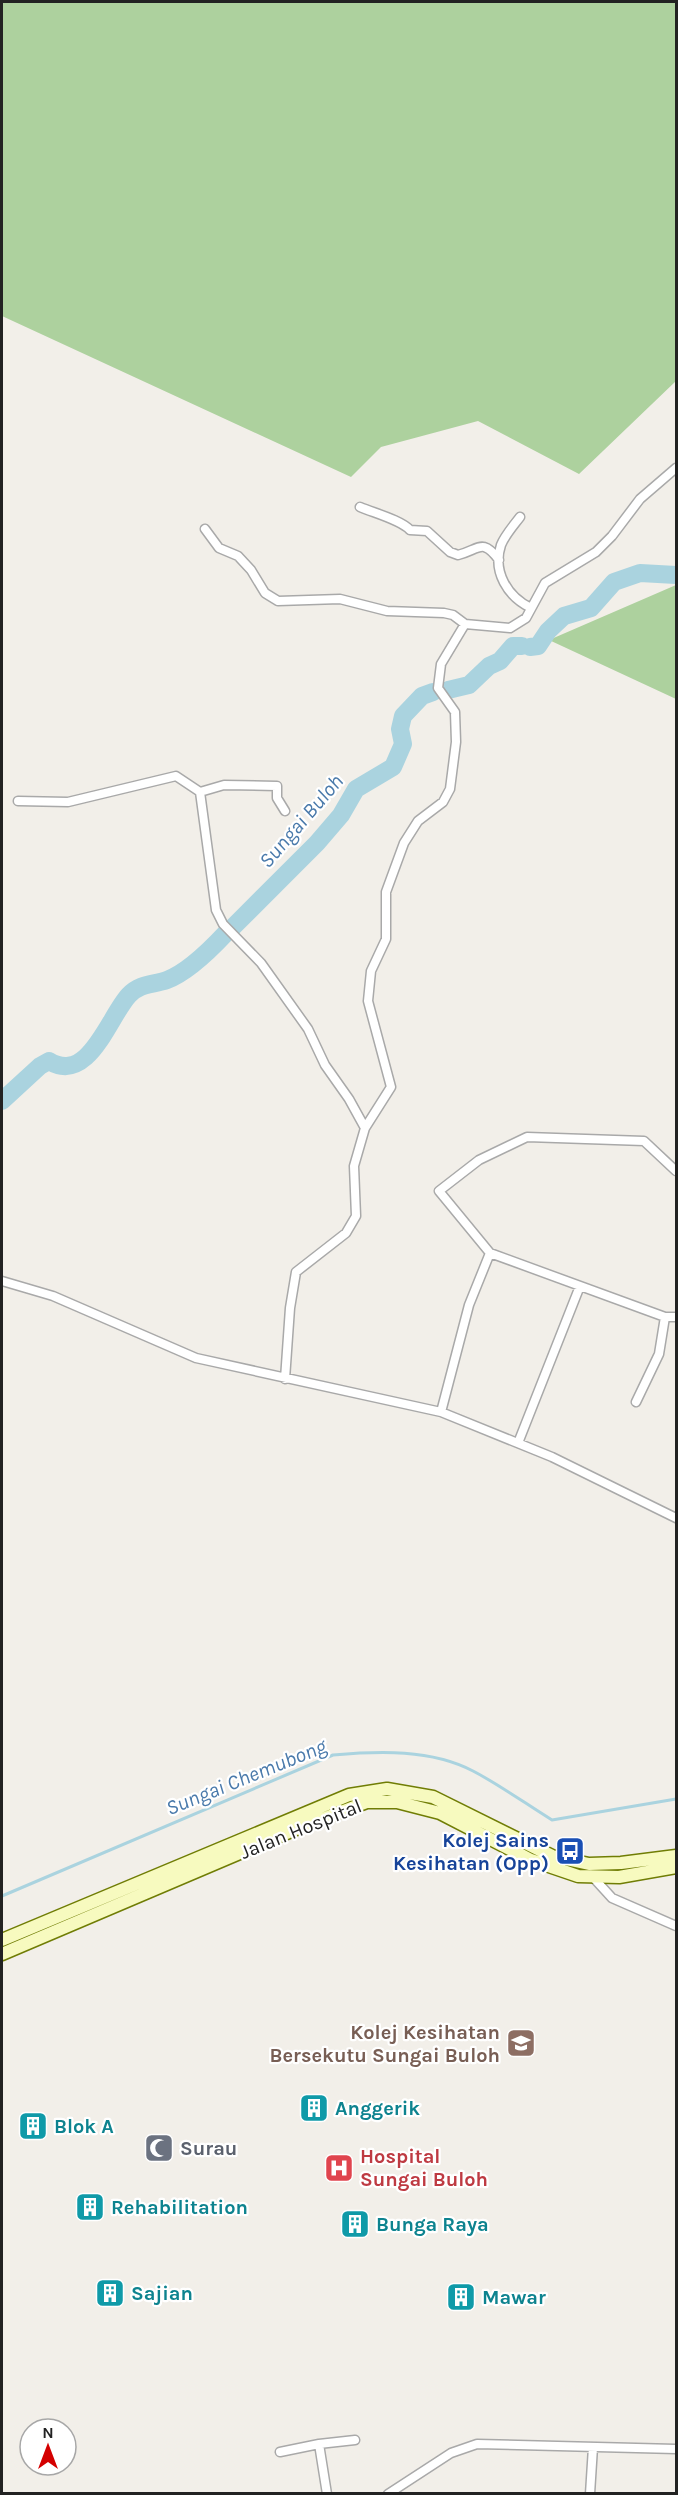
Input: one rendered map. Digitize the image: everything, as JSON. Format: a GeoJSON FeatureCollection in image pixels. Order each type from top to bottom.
{"type":"FeatureCollection","features":[{"type":"Feature","properties":{"kind":"main road","name":"Jalan Hospital"},"geometry":{"type":"LineString","coordinates":[[2,1940],[349,1795],[387,1789],[432,1797],[552,1856],[590,1870],[619,1877],[676,1867]]}},
{"type":"Feature","properties":{"kind":"main road","name":"Jalan Hospital"},"geometry":{"type":"LineString","coordinates":[[2,1954],[296,1829],[368,1802],[396,1802],[440,1813],[531,1860],[578,1876],[590,1870],[621,1863],[676,1856]]}},
{"type":"Feature","properties":{"kind":"street"},"geometry":{"type":"LineString","coordinates":[[205,529],[219,548],[238,556],[251,570],[265,593],[278,601],[340,599],[387,611],[444,613],[453,615],[465,624],[510,628],[526,618],[544,583],[596,552],[612,536],[640,500],[676,468]]}},
{"type":"Feature","properties":{"kind":"street"},"geometry":{"type":"LineString","coordinates":[[360,507],[392,521],[404,523],[410,530],[428,531],[450,552],[458,555],[473,547],[483,546],[490,549],[500,560]]}},
{"type":"Feature","properties":{"kind":"street"},"geometry":{"type":"LineString","coordinates":[[520,517],[501,544],[501,581],[519,602],[531,608]]}},
{"type":"Feature","properties":{"kind":"street"},"geometry":{"type":"LineString","coordinates":[[285,1379],[290,1308],[296,1272],[346,1233],[356,1216],[354,1166],[365,1128],[391,1087],[368,1001],[371,971],[386,939],[386,892],[404,843],[418,821],[443,802],[450,789],[456,742],[455,712],[438,688],[441,664],[465,624]]}},
{"type":"Feature","properties":{"kind":"street"},"geometry":{"type":"LineString","coordinates":[[18,801],[68,802],[176,776],[200,792],[216,910],[223,924],[261,963],[309,1029],[325,1065],[349,1099],[365,1128]]}},
{"type":"Feature","properties":{"kind":"street"},"geometry":{"type":"LineString","coordinates":[[200,792],[224,785],[277,786],[277,798],[285,811]]}},
{"type":"Feature","properties":{"kind":"street"},"geometry":{"type":"LineString","coordinates":[[676,1171],[644,1141],[528,1137],[480,1160],[440,1191],[490,1253],[665,1317],[676,1317]]}},
{"type":"Feature","properties":{"kind":"street"},"geometry":{"type":"LineString","coordinates":[[441,1412],[468,1305],[490,1253]]}},
{"type":"Feature","properties":{"kind":"street"},"geometry":{"type":"LineString","coordinates":[[2,1281],[53,1296],[196,1358],[441,1412],[518,1443],[676,1518]]}},
{"type":"Feature","properties":{"kind":"street"},"geometry":{"type":"LineString","coordinates":[[518,1443],[580,1286]]}},
{"type":"Feature","properties":{"kind":"street"},"geometry":{"type":"LineString","coordinates":[[636,1402],[659,1354],[665,1317]]}},
{"type":"Feature","properties":{"kind":"street"},"geometry":{"type":"LineString","coordinates":[[590,1870],[612,1898],[676,1926]]}},
{"type":"Feature","properties":{"kind":"street"},"geometry":{"type":"LineString","coordinates":[[280,2452],[355,2440]]}},
{"type":"Feature","properties":{"kind":"street"},"geometry":{"type":"LineString","coordinates":[[319,2444],[327,2493]]}},
{"type":"Feature","properties":{"kind":"street"},"geometry":{"type":"LineString","coordinates":[[388,2493],[463,2448],[492,2444],[676,2449]]}},
{"type":"Feature","properties":{"kind":"street"},"geometry":{"type":"LineString","coordinates":[[590,2493],[593,2447]]}},
{"type":"Feature","properties":{"kind":"green space"},"geometry":{"type":"Polygon","coordinates":[[[2,2],[676,2],[676,381],[579,474],[478,421],[381,447],[351,477],[2,316],[2,2]]]}},
{"type":"Feature","properties":{"kind":"green space"},"geometry":{"type":"Polygon","coordinates":[[[676,585],[676,699],[549,640],[676,585]]]}},
{"type":"Feature","properties":{"kind":"waterway","name":"Sungai Buloh"},"geometry":{"type":"LineString","coordinates":[[530,647],[538,646],[548,631],[564,616],[591,608],[614,582],[640,573],[676,575]]}},
{"type":"Feature","properties":{"kind":"waterway","name":"Sungai Buloh"},"geometry":{"type":"LineString","coordinates":[[448,690],[469,685],[489,666],[500,661],[513,646],[522,646]]}},
{"type":"Feature","properties":{"kind":"waterway","name":"Sungai Buloh"},"geometry":{"type":"LineString","coordinates":[[233,927],[317,843],[341,815],[356,789],[393,767],[403,744],[400,729],[403,716],[422,696],[433,692]]}},
{"type":"Feature","properties":{"kind":"waterway","name":"Sungai Buloh"},"geometry":{"type":"LineString","coordinates":[[2,1101],[40,1066],[49,1061],[63,1066],[76,1064],[87,1056],[133,991],[183,972],[225,934]]}},
{"type":"Feature","properties":{"kind":"waterway","name":"Sungai Chemubong"},"geometry":{"type":"LineString","coordinates":[[2,1896],[333,1755],[404,1753],[457,1764],[483,1776],[552,1820],[676,1799]]}},
{"type":"Feature","properties":{"kind":"place","name":"Kolej Sains Kesihatan (Opp)"},"geometry":{"type":"Point","coordinates":[570,1851]}},
{"type":"Feature","properties":{"kind":"place","name":"Kolej Kesihatan Bersekutu Sungai Buloh"},"geometry":{"type":"Point","coordinates":[521,2043]}},
{"type":"Feature","properties":{"kind":"place","name":"Anggerik"},"geometry":{"type":"Point","coordinates":[314,2108]}},
{"type":"Feature","properties":{"kind":"place","name":"Blok A"},"geometry":{"type":"Point","coordinates":[33,2126]}},
{"type":"Feature","properties":{"kind":"place","name":"Surau"},"geometry":{"type":"Point","coordinates":[159,2148]}},
{"type":"Feature","properties":{"kind":"place","name":"Hospital Sungai Buloh"},"geometry":{"type":"Point","coordinates":[339,2168]}},
{"type":"Feature","properties":{"kind":"place","name":"Rehabilitation"},"geometry":{"type":"Point","coordinates":[90,2207]}},
{"type":"Feature","properties":{"kind":"place","name":"Bunga Raya"},"geometry":{"type":"Point","coordinates":[355,2224]}},
{"type":"Feature","properties":{"kind":"place","name":"Sajian"},"geometry":{"type":"Point","coordinates":[110,2293]}},
{"type":"Feature","properties":{"kind":"place","name":"Mawar"},"geometry":{"type":"Point","coordinates":[461,2297]}}]}
